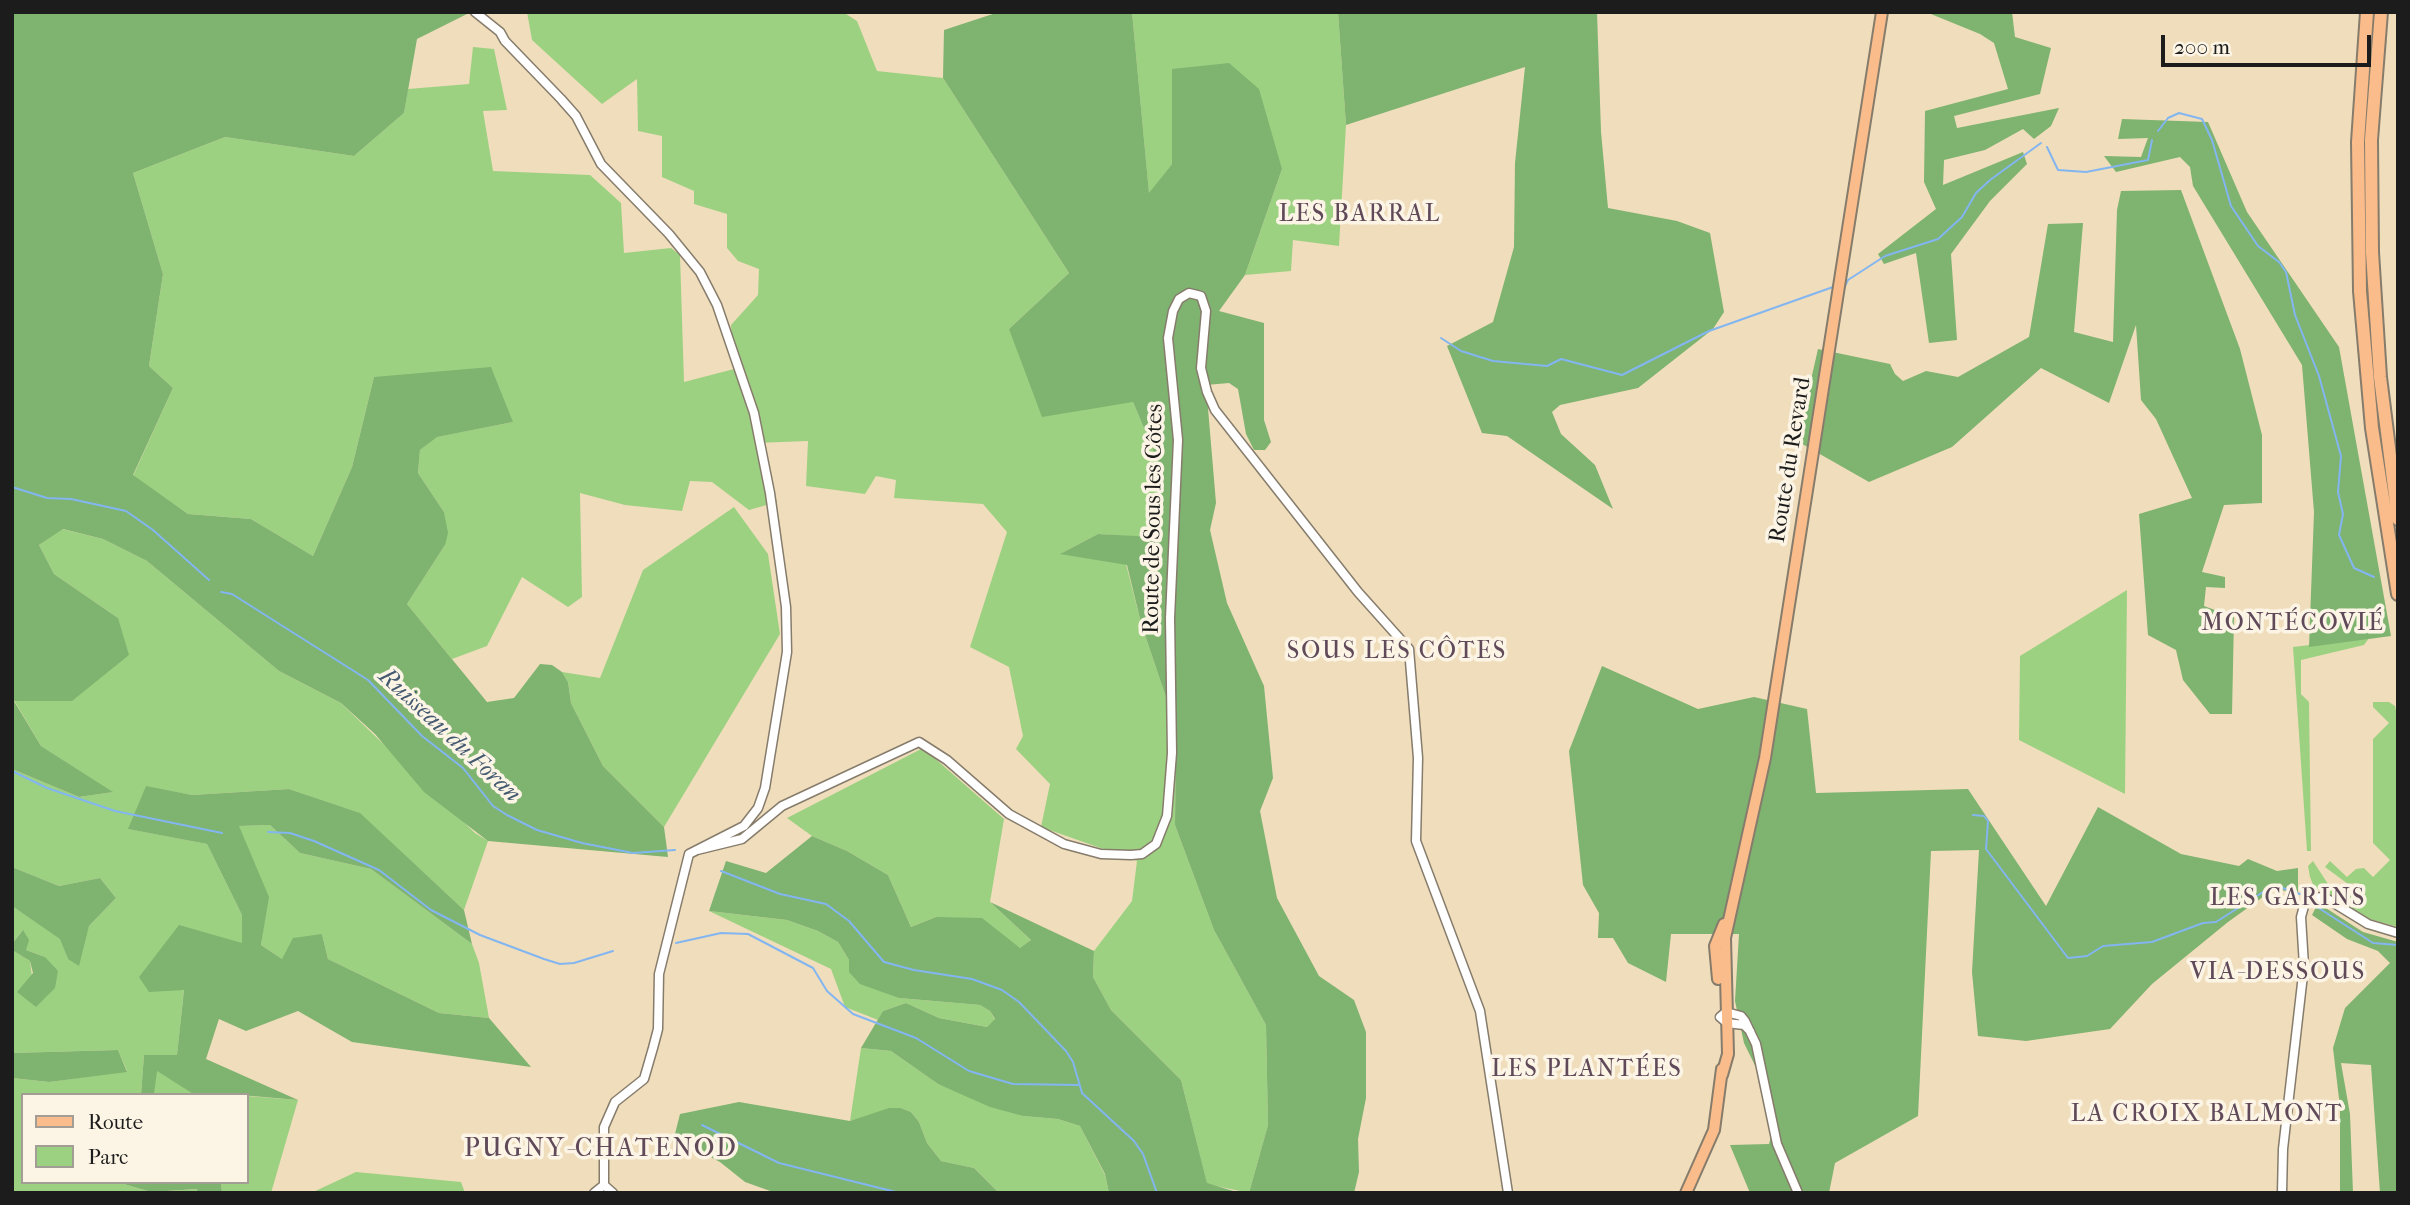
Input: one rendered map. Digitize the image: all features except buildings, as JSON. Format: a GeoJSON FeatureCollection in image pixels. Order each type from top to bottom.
{"type":"FeatureCollection","features":[{"type":"Feature","properties":{"kind":"highway"},"geometry":{"type":"LineString","coordinates":[[2367,12],[2358,142],[2360,291],[2372,428],[2398,594]]}},
{"type":"Feature","properties":{"kind":"highway"},"geometry":{"type":"LineString","coordinates":[[2381,12],[2371,140],[2372,252],[2381,390],[2398,519]]}},
{"type":"Feature","properties":{"kind":"main road","name":"Route du Revard"},"geometry":{"type":"LineString","coordinates":[[1688,1193],[1714,1130],[1728,1054],[1724,1017],[1724,951],[1730,912],[1758,803],[1882,12]]}},
{"type":"Feature","properties":{"kind":"street"},"geometry":{"type":"LineString","coordinates":[[475,12],[500,32],[505,41],[576,116],[601,164],[669,234],[701,272],[717,305],[754,413],[774,518],[786,607],[787,652],[782,692],[770,763],[758,808],[744,826],[729,837],[689,854],[659,974],[655,1040],[644,1079],[615,1102],[607,1116],[602,1138],[607,1173],[604,1185],[594,1193]]}},
{"type":"Feature","properties":{"kind":"street","name":"Route de Sous les Côtes"},"geometry":{"type":"LineString","coordinates":[[697,849],[742,839],[782,807],[919,742],[947,760],[1009,814],[1064,844],[1101,854],[1131,855],[1142,854],[1156,844],[1167,816],[1172,753],[1171,587],[1178,440],[1168,338],[1173,311],[1179,299],[1189,293],[1201,296],[1206,312],[1200,351],[1201,368],[1215,410],[1358,592],[1409,649],[1417,747],[1416,841],[1480,1012],[1508,1193]]}},
{"type":"Feature","properties":{"kind":"street"},"geometry":{"type":"LineString","coordinates":[[2282,1193],[2283,1149],[2304,974],[2304,906],[2311,898],[2324,897],[2368,924],[2398,933]]}},
{"type":"Feature","properties":{"kind":"street"},"geometry":{"type":"LineString","coordinates":[[1724,1017],[1740,1023],[1749,1031],[1759,1055],[1777,1144],[1798,1193]]}},
{"type":"Feature","properties":{"kind":"street"},"geometry":{"type":"LineString","coordinates":[[604,1185],[613,1193]]}},
{"type":"Feature","properties":{"kind":"green space"},"geometry":{"type":"Polygon","coordinates":[[[12,12],[471,12],[417,39],[404,113],[354,156],[225,137],[133,173],[163,274],[149,366],[173,388],[133,475],[188,514],[251,519],[313,556],[352,467],[374,377],[491,367],[513,422],[437,437],[420,450],[418,473],[444,512],[448,533],[445,545],[407,604],[487,702],[514,698],[540,664],[552,665],[562,672],[568,682],[571,703],[603,766],[664,827],[668,857],[488,841],[424,792],[375,734],[341,703],[279,671],[147,561],[103,539],[63,529],[39,545],[54,574],[118,618],[129,655],[72,701],[14,701],[41,746],[113,792],[79,797],[12,769],[12,12]]]}},
{"type":"Feature","properties":{"kind":"green space"},"geometry":{"type":"Polygon","coordinates":[[[527,12],[843,12],[857,21],[877,71],[943,78],[1069,273],[1009,329],[1133,402],[1162,471],[1156,538],[1098,534],[1062,553],[1126,564],[1141,623],[1176,727],[1175,825],[1214,930],[1266,1025],[1268,1125],[1249,1193],[1207,1184],[1181,1080],[1111,1010],[1093,977],[1094,951],[1132,901],[1137,861],[1041,827],[1050,784],[1016,749],[1023,736],[1009,667],[970,647],[1007,532],[983,504],[894,498],[896,480],[876,476],[865,494],[806,486],[808,441],[756,443],[777,502],[749,510],[712,482],[690,481],[682,511],[625,505],[580,493],[582,597],[568,607],[522,577],[487,646],[452,659],[407,604],[445,545],[444,512],[418,473],[420,450],[436,437],[513,422],[374,377],[352,467],[313,556],[251,519],[188,514],[133,476],[173,388],[149,366],[163,274],[133,173],[225,137],[354,156],[404,113],[408,89],[469,84],[473,47],[494,49],[507,110],[483,111],[493,171],[590,175],[621,203],[624,253],[671,248],[680,255],[684,382],[734,369],[731,325],[758,295],[759,269],[738,261],[727,248],[727,214],[694,204],[694,191],[662,177],[662,136],[638,131],[637,79],[602,104],[532,40],[527,12]]]}},
{"type":"Feature","properties":{"kind":"green space"},"geometry":{"type":"Polygon","coordinates":[[[999,12],[1132,12],[1149,193],[1172,164],[1172,69],[1229,63],[1259,89],[1282,169],[1245,275],[1219,311],[1264,323],[1264,420],[1271,442],[1265,450],[1254,450],[1246,434],[1238,389],[1229,383],[1206,385],[1216,503],[1210,530],[1227,603],[1264,686],[1273,778],[1260,811],[1277,898],[1319,976],[1354,1000],[1366,1032],[1366,1098],[1358,1139],[1359,1172],[1354,1193],[1249,1193],[1268,1125],[1266,1025],[1214,930],[1175,825],[1176,727],[1141,623],[1127,565],[1060,554],[1098,534],[1155,537],[1162,471],[1133,402],[1042,417],[1009,329],[1069,273],[943,78],[944,30],[999,12]]]}},
{"type":"Feature","properties":{"kind":"green space"},"geometry":{"type":"Polygon","coordinates":[[[1132,12],[1338,12],[1346,125],[1339,246],[1293,240],[1291,271],[1245,275],[1282,169],[1172,70],[1172,164],[1149,194],[1132,12]]]}},
{"type":"Feature","properties":{"kind":"green space"},"geometry":{"type":"Polygon","coordinates":[[[1338,12],[1597,12],[1601,132],[1608,208],[1677,221],[1710,233],[1724,312],[1713,329],[1638,388],[1560,405],[1552,412],[1561,434],[1595,465],[1613,509],[1507,436],[1482,433],[1447,346],[1493,322],[1514,247],[1515,163],[1525,67],[1346,125],[1338,12]]]}},
{"type":"Feature","properties":{"kind":"green space"},"geometry":{"type":"Polygon","coordinates":[[[1926,12],[2012,12],[2015,37],[2051,48],[2040,94],[1954,116],[1957,128],[2059,108],[2051,126],[2034,139],[2023,129],[1985,150],[1944,160],[1943,185],[2023,152],[2027,164],[1990,201],[1951,254],[1957,340],[1929,343],[1916,253],[1884,264],[1878,254],[1936,209],[1924,182],[1925,111],[2008,89],[1994,43],[1980,34],[1926,12]]]}},
{"type":"Feature","properties":{"kind":"green space"},"geometry":{"type":"Polygon","coordinates":[[[2122,119],[2208,122],[2247,212],[2339,347],[2391,636],[2309,647],[2314,512],[2302,365],[2193,186],[2190,167],[2180,157],[2116,172],[2104,156],[2141,157],[2148,138],[2118,139],[2122,119]]]}},
{"type":"Feature","properties":{"kind":"green space"},"geometry":{"type":"Polygon","coordinates":[[[2181,190],[2240,349],[2262,435],[2262,503],[2224,505],[2202,572],[2225,577],[2225,588],[2206,587],[2204,606],[2234,617],[2232,714],[2210,714],[2183,680],[2176,650],[2148,635],[2139,514],[2192,498],[2156,419],[2141,400],[2136,325],[2109,403],[2041,368],[1952,447],[1869,482],[1797,441],[1818,349],[1890,364],[1895,374],[1903,381],[1926,371],[1958,377],[2029,337],[2048,224],[2083,223],[2074,332],[2113,342],[2117,210],[2121,191],[2181,190]]]}},
{"type":"Feature","properties":{"kind":"green space"},"geometry":{"type":"Polygon","coordinates":[[[734,507],[768,554],[780,634],[664,827],[603,766],[571,703],[568,682],[562,672],[600,678],[643,570],[734,507]]]}},
{"type":"Feature","properties":{"kind":"green space"},"geometry":{"type":"Polygon","coordinates":[[[62,529],[103,539],[147,561],[279,671],[341,703],[475,833],[488,841],[464,910],[359,813],[289,789],[192,795],[146,787],[129,829],[207,844],[242,915],[242,943],[184,989],[177,1056],[144,1055],[141,1093],[21,1093],[21,1184],[124,1184],[151,1192],[198,1189],[198,1193],[12,1193],[12,1078],[49,1082],[127,1071],[118,1050],[12,1053],[12,950],[30,961],[36,1007],[45,957],[26,950],[22,931],[12,944],[12,906],[61,939],[68,959],[82,946],[89,926],[116,898],[100,878],[59,886],[12,867],[12,769],[79,797],[112,792],[41,746],[14,700],[118,618],[54,574],[39,545],[62,529]]]}},
{"type":"Feature","properties":{"kind":"green space"},"geometry":{"type":"Polygon","coordinates":[[[2127,590],[2125,794],[2019,740],[2020,656],[2127,590]]]}},
{"type":"Feature","properties":{"kind":"green space"},"geometry":{"type":"Polygon","coordinates":[[[2369,638],[2364,645],[2301,660],[2301,694],[2309,702],[2311,851],[2307,851],[2293,647],[2369,638]]]}},
{"type":"Feature","properties":{"kind":"green space"},"geometry":{"type":"Polygon","coordinates":[[[1602,666],[1698,709],[1754,697],[1807,709],[1816,793],[1968,789],[2046,906],[2098,807],[2181,854],[2239,866],[2248,859],[2277,871],[2298,868],[2298,893],[2274,889],[2228,922],[2152,984],[2110,1029],[2026,1041],[1978,1036],[1972,972],[1979,850],[1931,851],[1918,1116],[1835,1163],[1829,1193],[1750,1193],[1730,1145],[1769,1144],[1774,1126],[1766,1088],[1744,1043],[1735,1001],[1739,934],[1671,934],[1666,982],[1628,963],[1613,938],[1598,938],[1599,913],[1583,885],[1569,751],[1602,666]]]}},
{"type":"Feature","properties":{"kind":"green space"},"geometry":{"type":"Polygon","coordinates":[[[2373,702],[2389,702],[2395,706],[2398,721],[2398,927],[2366,918],[2314,887],[2308,866],[2313,861],[2328,884],[2339,893],[2356,895],[2356,883],[2348,884],[2325,867],[2330,861],[2347,877],[2356,869],[2364,868],[2373,877],[2390,860],[2373,843],[2373,739],[2389,723],[2373,707],[2373,702]]]}},
{"type":"Feature","properties":{"kind":"green space"},"geometry":{"type":"Polygon","coordinates":[[[923,748],[1004,819],[990,902],[1031,940],[1021,948],[936,917],[911,927],[888,875],[847,851],[812,836],[787,818],[923,748]]]}},
{"type":"Feature","properties":{"kind":"green space"},"geometry":{"type":"Polygon","coordinates":[[[146,786],[192,795],[289,789],[360,813],[464,910],[472,944],[371,869],[300,853],[270,825],[239,826],[269,897],[261,945],[282,959],[293,938],[322,934],[328,959],[439,1013],[489,1018],[531,1067],[352,1042],[298,1011],[246,1031],[219,1019],[206,1059],[298,1100],[248,1096],[248,1093],[192,1093],[157,1071],[154,1093],[141,1093],[144,1055],[177,1055],[184,990],[149,992],[139,977],[179,925],[242,943],[242,915],[207,844],[128,829],[146,786]]]}},
{"type":"Feature","properties":{"kind":"green space"},"geometry":{"type":"Polygon","coordinates":[[[270,825],[300,853],[371,869],[472,944],[479,963],[489,1018],[439,1013],[328,959],[322,934],[282,959],[261,945],[268,897],[238,826],[270,825]]]}},
{"type":"Feature","properties":{"kind":"green space"},"geometry":{"type":"Polygon","coordinates":[[[812,836],[847,851],[888,875],[911,927],[936,917],[982,918],[1020,948],[1031,940],[990,902],[1094,951],[1093,977],[1111,1010],[1181,1080],[1207,1183],[1240,1193],[1109,1193],[1105,1174],[1080,1126],[1058,1119],[1023,1116],[990,1107],[938,1084],[891,1051],[861,1048],[883,1011],[906,1003],[939,1018],[987,1027],[995,1019],[990,1011],[980,1005],[899,998],[860,984],[849,972],[849,960],[838,942],[818,931],[787,920],[709,911],[726,861],[766,873],[812,836]]]}},
{"type":"Feature","properties":{"kind":"green space"},"geometry":{"type":"Polygon","coordinates":[[[12,867],[59,886],[100,878],[116,898],[89,926],[79,966],[68,959],[60,939],[12,906],[12,867]]]}},
{"type":"Feature","properties":{"kind":"green space"},"geometry":{"type":"Polygon","coordinates":[[[2318,903],[2363,932],[2398,942],[2398,1193],[2380,1193],[2371,1065],[2341,1063],[2350,1114],[2353,1193],[2340,1193],[2340,1107],[2333,1048],[2345,1008],[2390,963],[2378,951],[2347,939],[2312,915],[2318,903]]]}},
{"type":"Feature","properties":{"kind":"green space"},"geometry":{"type":"Polygon","coordinates":[[[709,911],[787,920],[818,931],[838,942],[849,960],[899,998],[980,1005],[990,1011],[995,1020],[987,1027],[939,1018],[906,1003],[883,1011],[878,1020],[845,1007],[831,969],[709,911]]]}},
{"type":"Feature","properties":{"kind":"green space"},"geometry":{"type":"Polygon","coordinates":[[[23,930],[29,940],[26,950],[45,957],[58,971],[55,988],[36,1007],[17,992],[33,973],[30,961],[12,950],[12,944],[23,930]]]}},
{"type":"Feature","properties":{"kind":"green space"},"geometry":{"type":"Polygon","coordinates":[[[861,1048],[891,1051],[938,1084],[1023,1116],[1058,1119],[1080,1126],[1105,1175],[1109,1193],[999,1193],[974,1168],[941,1161],[927,1143],[919,1122],[911,1112],[901,1108],[850,1121],[861,1048]]]}},
{"type":"Feature","properties":{"kind":"green space"},"geometry":{"type":"Polygon","coordinates":[[[118,1050],[127,1072],[49,1082],[12,1078],[12,1053],[118,1050]]]}},
{"type":"Feature","properties":{"kind":"green space"},"geometry":{"type":"Polygon","coordinates":[[[156,1070],[194,1093],[154,1093],[156,1070]]]}},
{"type":"Feature","properties":{"kind":"green space"},"geometry":{"type":"Polygon","coordinates":[[[248,1096],[298,1100],[271,1193],[222,1193],[221,1184],[248,1184],[248,1096]]]}},
{"type":"Feature","properties":{"kind":"green space"},"geometry":{"type":"Polygon","coordinates":[[[739,1102],[850,1121],[889,1108],[901,1108],[911,1112],[919,1122],[927,1143],[941,1161],[974,1168],[999,1193],[776,1193],[745,1182],[720,1162],[674,1138],[680,1114],[739,1102]]]}},
{"type":"Feature","properties":{"kind":"green space"},"geometry":{"type":"Polygon","coordinates":[[[356,1172],[461,1182],[465,1193],[311,1193],[356,1172]]]}},
{"type":"Feature","properties":{"kind":"green space"},"geometry":{"type":"Polygon","coordinates":[[[124,1184],[221,1184],[222,1193],[198,1193],[197,1189],[151,1192],[124,1184]]]}},
{"type":"Feature","properties":{"kind":"waterway"},"geometry":{"type":"LineString","coordinates":[[2158,131],[2168,118],[2179,113],[2202,119],[2212,140],[2231,206],[2258,246],[2279,262],[2286,272],[2295,315],[2319,376],[2341,456],[2338,492],[2343,514],[2339,535],[2354,568],[2374,577]]}},
{"type":"Feature","properties":{"kind":"waterway"},"geometry":{"type":"LineString","coordinates":[[2047,147],[2058,170],[2086,172],[2148,160],[2152,140]]}},
{"type":"Feature","properties":{"kind":"waterway"},"geometry":{"type":"LineString","coordinates":[[1845,286],[1848,280],[1885,256],[1938,239],[1962,217],[1976,193],[2041,143]]}},
{"type":"Feature","properties":{"kind":"waterway"},"geometry":{"type":"LineString","coordinates":[[1441,338],[1461,351],[1493,361],[1547,366],[1561,359],[1622,375],[1709,331],[1833,287]]}},
{"type":"Feature","properties":{"kind":"waterway","name":"Ruisseau du Foran"},"geometry":{"type":"LineString","coordinates":[[12,487],[47,498],[71,499],[126,511],[153,530],[209,580]]}},
{"type":"Feature","properties":{"kind":"waterway","name":"Ruisseau du Foran"},"geometry":{"type":"LineString","coordinates":[[221,592],[232,594],[368,680],[422,736],[463,768],[493,806],[507,815],[537,830],[582,843],[633,853],[675,850]]}},
{"type":"Feature","properties":{"kind":"waterway"},"geometry":{"type":"LineString","coordinates":[[12,771],[47,788],[115,811],[222,833]]}},
{"type":"Feature","properties":{"kind":"waterway"},"geometry":{"type":"LineString","coordinates":[[1973,815],[1984,816],[1988,821],[1986,849],[2068,958],[2087,956],[2103,946],[2152,942],[2203,923],[2216,922],[2274,885],[2300,894]]}},
{"type":"Feature","properties":{"kind":"waterway"},"geometry":{"type":"LineString","coordinates":[[268,832],[290,833],[314,841],[379,870],[431,910],[480,935],[544,959],[560,964],[574,963],[613,951]]}},
{"type":"Feature","properties":{"kind":"waterway","name":"Ruisseau du Foran"},"geometry":{"type":"LineString","coordinates":[[721,871],[780,894],[826,904],[849,921],[884,962],[914,970],[972,979],[1002,990],[1019,1002],[1066,1051],[1073,1062],[1082,1093],[1134,1141],[1143,1154],[1157,1193]]}},
{"type":"Feature","properties":{"kind":"waterway"},"geometry":{"type":"LineString","coordinates":[[2314,905],[2373,943],[2398,945]]}},
{"type":"Feature","properties":{"kind":"waterway"},"geometry":{"type":"LineString","coordinates":[[676,943],[721,933],[748,934],[813,968],[827,991],[853,1014],[916,1038],[969,1071],[1013,1084],[1078,1085]]}},
{"type":"Feature","properties":{"kind":"waterway"},"geometry":{"type":"LineString","coordinates":[[702,1125],[779,1163],[900,1193]]}},
{"type":"Feature","properties":{"kind":"district","name":"LES BARRAL"},"geometry":{"type":"Point","coordinates":[1360,215]}},
{"type":"Feature","properties":{"kind":"district","name":"MONTÉCOVIÉ"},"geometry":{"type":"Point","coordinates":[2293,624]}},
{"type":"Feature","properties":{"kind":"district","name":"SOUS LES CÔTES"},"geometry":{"type":"Point","coordinates":[1397,652]}},
{"type":"Feature","properties":{"kind":"district","name":"LES GARINS"},"geometry":{"type":"Point","coordinates":[2288,899]}},
{"type":"Feature","properties":{"kind":"district","name":"VIA-DESSOUS"},"geometry":{"type":"Point","coordinates":[2278,973]}},
{"type":"Feature","properties":{"kind":"district","name":"LES PLANTÉES"},"geometry":{"type":"Point","coordinates":[1587,1070]}},
{"type":"Feature","properties":{"kind":"district","name":"LA CROIX BALMONT"},"geometry":{"type":"Point","coordinates":[2207,1115]}},
{"type":"Feature","properties":{"kind":"district","name":"PUGNY-CHATENOD"},"geometry":{"type":"Point","coordinates":[601,1150]}}]}
